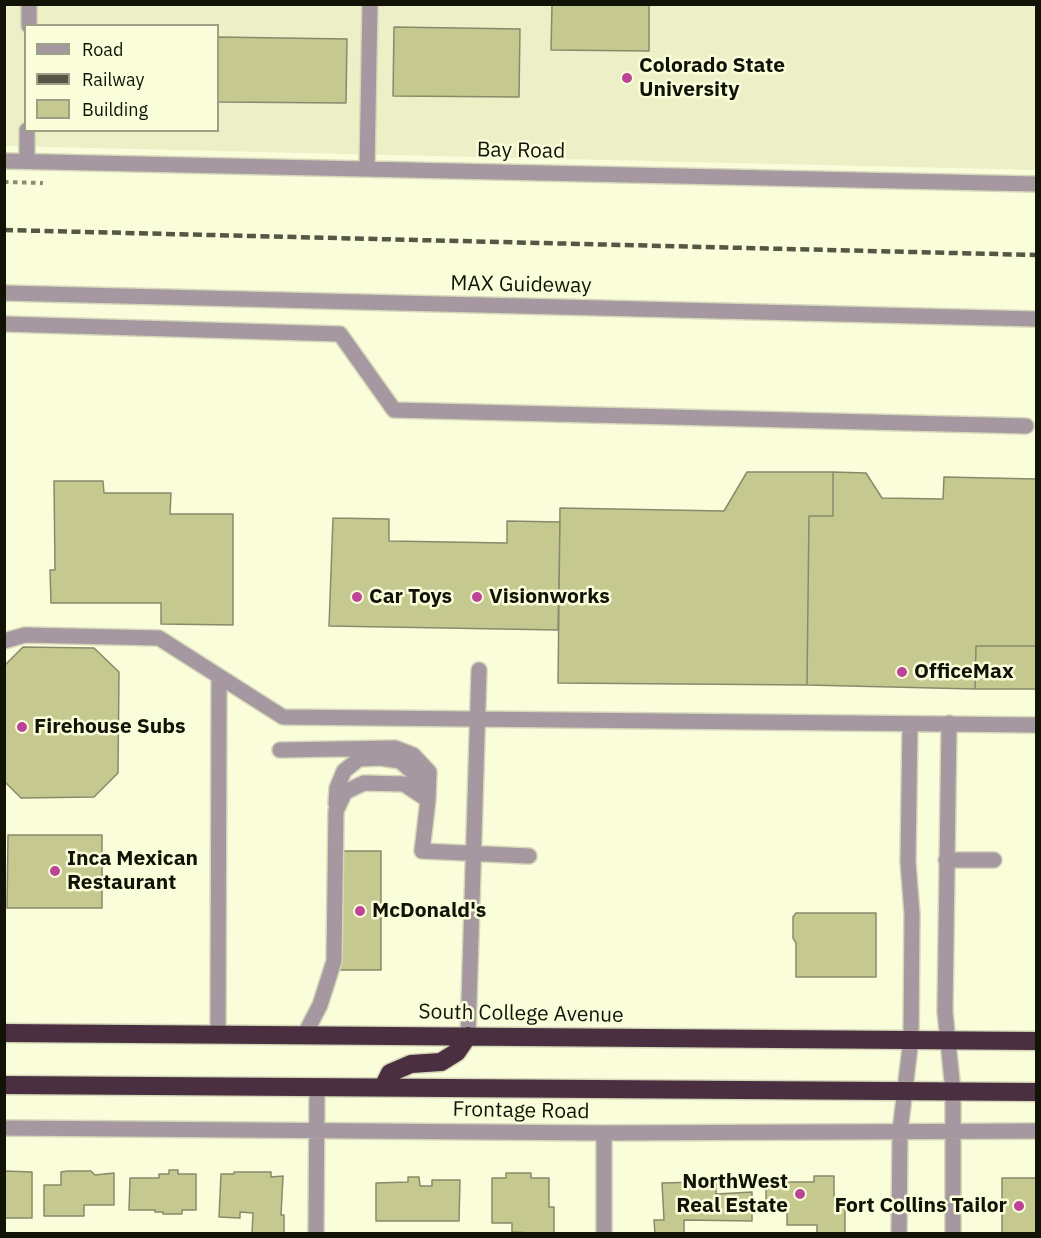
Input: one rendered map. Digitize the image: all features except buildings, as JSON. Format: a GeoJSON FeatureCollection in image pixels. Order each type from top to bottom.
{"type":"FeatureCollection","features":[{"type":"Feature","properties":{"kind":"highway","name":"South College Avenue"},"geometry":{"type":"LineString","coordinates":[[4,1033],[1036,1041]]}},
{"type":"Feature","properties":{"kind":"highway"},"geometry":{"type":"LineString","coordinates":[[382,1088],[390,1073],[411,1064],[441,1062],[457,1052],[468,1036]]}},
{"type":"Feature","properties":{"kind":"highway"},"geometry":{"type":"LineString","coordinates":[[4,1085],[1036,1092]]}},
{"type":"Feature","properties":{"kind":"street"},"geometry":{"type":"LineString","coordinates":[[29,4],[29,24]]}},
{"type":"Feature","properties":{"kind":"street"},"geometry":{"type":"LineString","coordinates":[[368,169],[370,4]]}},
{"type":"Feature","properties":{"kind":"street"},"geometry":{"type":"LineString","coordinates":[[27,132],[27,161]]}},
{"type":"Feature","properties":{"kind":"street","name":"Bay Road"},"geometry":{"type":"LineString","coordinates":[[4,161],[1036,184]]}},
{"type":"Feature","properties":{"kind":"street","name":"MAX Guideway"},"geometry":{"type":"LineString","coordinates":[[4,293],[1036,319]]}},
{"type":"Feature","properties":{"kind":"street"},"geometry":{"type":"LineString","coordinates":[[4,324],[340,334],[394,410],[1026,426]]}},
{"type":"Feature","properties":{"kind":"street"},"geometry":{"type":"LineString","coordinates":[[4,641],[25,635],[159,638],[283,717],[1036,724]]}},
{"type":"Feature","properties":{"kind":"street"},"geometry":{"type":"LineString","coordinates":[[468,1036],[478,670]]}},
{"type":"Feature","properties":{"kind":"street"},"geometry":{"type":"LineString","coordinates":[[218,1034],[219,677]]}},
{"type":"Feature","properties":{"kind":"street"},"geometry":{"type":"LineString","coordinates":[[899,1233],[900,1131],[910,1039],[912,914],[908,862],[910,723]]}},
{"type":"Feature","properties":{"kind":"street"},"geometry":{"type":"LineString","coordinates":[[949,723],[945,1012],[953,1091],[953,1233]]}},
{"type":"Feature","properties":{"kind":"street"},"geometry":{"type":"LineString","coordinates":[[280,750],[395,748],[413,755],[429,772],[422,851],[529,856]]}},
{"type":"Feature","properties":{"kind":"street"},"geometry":{"type":"LineString","coordinates":[[304,1034],[320,1005],[334,961],[337,788],[344,771],[359,759],[380,758],[400,761],[417,776],[428,800]]}},
{"type":"Feature","properties":{"kind":"street"},"geometry":{"type":"LineString","coordinates":[[336,811],[345,792],[364,783],[404,784],[428,800]]}},
{"type":"Feature","properties":{"kind":"street"},"geometry":{"type":"LineString","coordinates":[[946,860],[994,860]]}},
{"type":"Feature","properties":{"kind":"street"},"geometry":{"type":"LineString","coordinates":[[316,1233],[317,1088]]}},
{"type":"Feature","properties":{"kind":"street","name":"Frontage Road"},"geometry":{"type":"LineString","coordinates":[[4,1128],[604,1133],[1036,1131]]}},
{"type":"Feature","properties":{"kind":"street"},"geometry":{"type":"LineString","coordinates":[[604,1133],[604,1233]]}},
{"type":"Feature","properties":{"kind":"shaded area","name":"Colorado State University"},"geometry":{"type":"Polygon","coordinates":[[[5,5],[1036,5],[1036,170],[5,146],[5,5]]]}},
{"type":"Feature","properties":{"kind":"railway"},"geometry":{"type":"LineString","coordinates":[[4,230],[1036,255]]}},
{"type":"Feature","properties":{"kind":"place","name":"Colorado State University"},"geometry":{"type":"Point","coordinates":[627,78]}},
{"type":"Feature","properties":{"kind":"place","name":"Car Toys"},"geometry":{"type":"Point","coordinates":[357,597]}},
{"type":"Feature","properties":{"kind":"place","name":"Visionworks"},"geometry":{"type":"Point","coordinates":[477,597]}},
{"type":"Feature","properties":{"kind":"place","name":"OfficeMax"},"geometry":{"type":"Point","coordinates":[902,672]}},
{"type":"Feature","properties":{"kind":"place","name":"Firehouse Subs"},"geometry":{"type":"Point","coordinates":[22,727]}},
{"type":"Feature","properties":{"kind":"place","name":"Inca Mexican Restaurant"},"geometry":{"type":"Point","coordinates":[55,871]}},
{"type":"Feature","properties":{"kind":"place","name":"McDonald's"},"geometry":{"type":"Point","coordinates":[360,911]}},
{"type":"Feature","properties":{"kind":"place","name":"NorthWest Real Estate"},"geometry":{"type":"Point","coordinates":[800,1194]}},
{"type":"Feature","properties":{"kind":"place","name":"Fort Collins Tailor"},"geometry":{"type":"Point","coordinates":[1019,1206]}}]}
